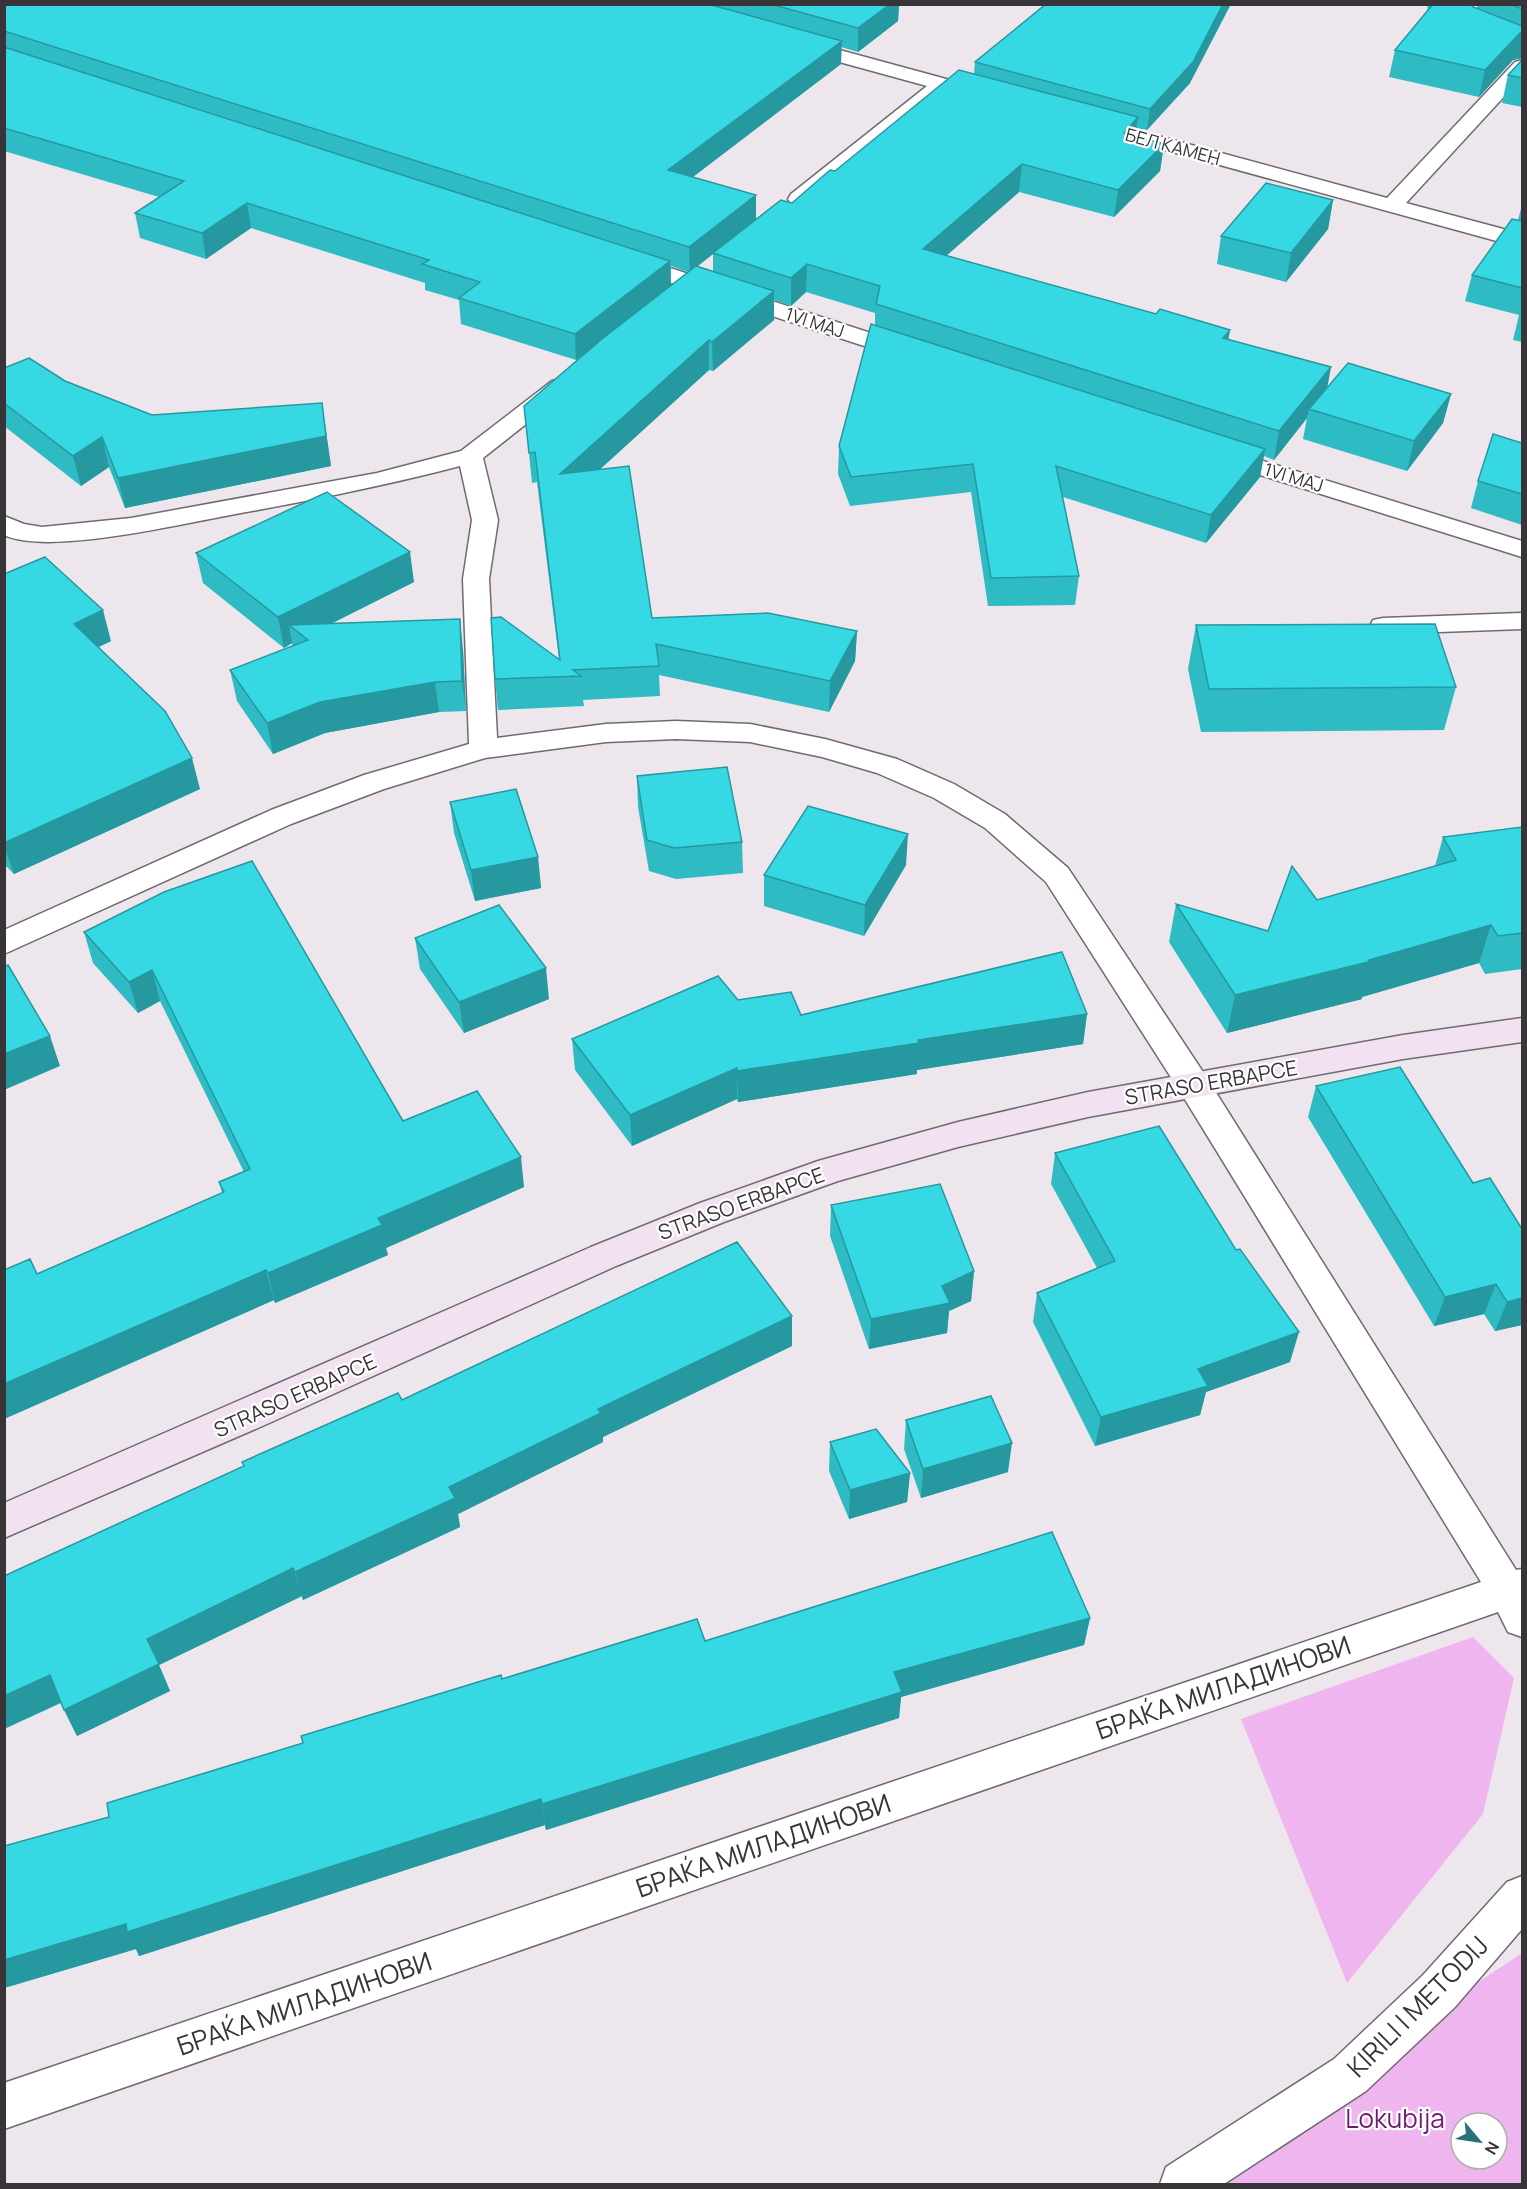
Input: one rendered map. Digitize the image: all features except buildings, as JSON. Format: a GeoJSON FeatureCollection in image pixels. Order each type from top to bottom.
{"type":"FeatureCollection","features":[{"type":"Feature","properties":{"kind":"main road","name":"STRASO ERBAPCE"},"geometry":{"type":"LineString","coordinates":[[4,1521],[254,1414],[639,1240],[768,1192],[893,1150],[1029,1117],[1193,1083],[1466,1036],[1522,1030]]}},
{"type":"Feature","properties":{"kind":"street"},"geometry":{"type":"LineString","coordinates":[[785,41],[1012,102]]}},
{"type":"Feature","properties":{"kind":"street"},"geometry":{"type":"LineString","coordinates":[[1392,205],[1522,66]]}},
{"type":"Feature","properties":{"kind":"street"},"geometry":{"type":"LineString","coordinates":[[786,209],[942,84]]}},
{"type":"Feature","properties":{"kind":"street","name":"БЕЛ КАМЕН"},"geometry":{"type":"LineString","coordinates":[[1069,118],[1522,242]]}},
{"type":"Feature","properties":{"kind":"street","name":"1VI MAJ"},"geometry":{"type":"LineString","coordinates":[[604,254],[930,360]]}},
{"type":"Feature","properties":{"kind":"street"},"geometry":{"type":"LineString","coordinates":[[9,531],[42,535],[72,534],[131,526],[378,480],[470,456],[582,369]]}},
{"type":"Feature","properties":{"kind":"street","name":"1VI MAJ"},"geometry":{"type":"LineString","coordinates":[[1198,448],[1522,549]]}},
{"type":"Feature","properties":{"kind":"street"},"geometry":{"type":"LineString","coordinates":[[470,456],[485,520],[476,579],[483,749]]}},
{"type":"Feature","properties":{"kind":"street"},"geometry":{"type":"LineString","coordinates":[[1353,627],[1522,621]]}},
{"type":"Feature","properties":{"kind":"street"},"geometry":{"type":"LineString","coordinates":[[4,943],[281,817],[374,782],[483,749],[606,733],[675,730],[750,733],[825,748],[887,766],[944,791],[995,821],[1057,874],[1193,1083],[1517,1598]]}},
{"type":"Feature","properties":{"kind":"street","name":"БРАЌА МИЛАДИНОВИ"},"geometry":{"type":"LineString","coordinates":[[4,2106],[1517,1598]]}},
{"type":"Feature","properties":{"kind":"street","name":"KIRILI I METODIJ"},"geometry":{"type":"LineString","coordinates":[[1183,2184],[1350,2075],[1439,1991],[1522,1897]]}},
{"type":"Feature","properties":{"kind":"green space"},"geometry":{"type":"Polygon","coordinates":[[[1473,1637],[1514,1678],[1483,1814],[1347,1983],[1241,1719],[1473,1637]]]}},
{"type":"Feature","properties":{"kind":"green space","name":"Lokubija"},"geometry":{"type":"Polygon","coordinates":[[[1522,1953],[1522,2184],[1176,2184],[1522,1953]]]}}]}
